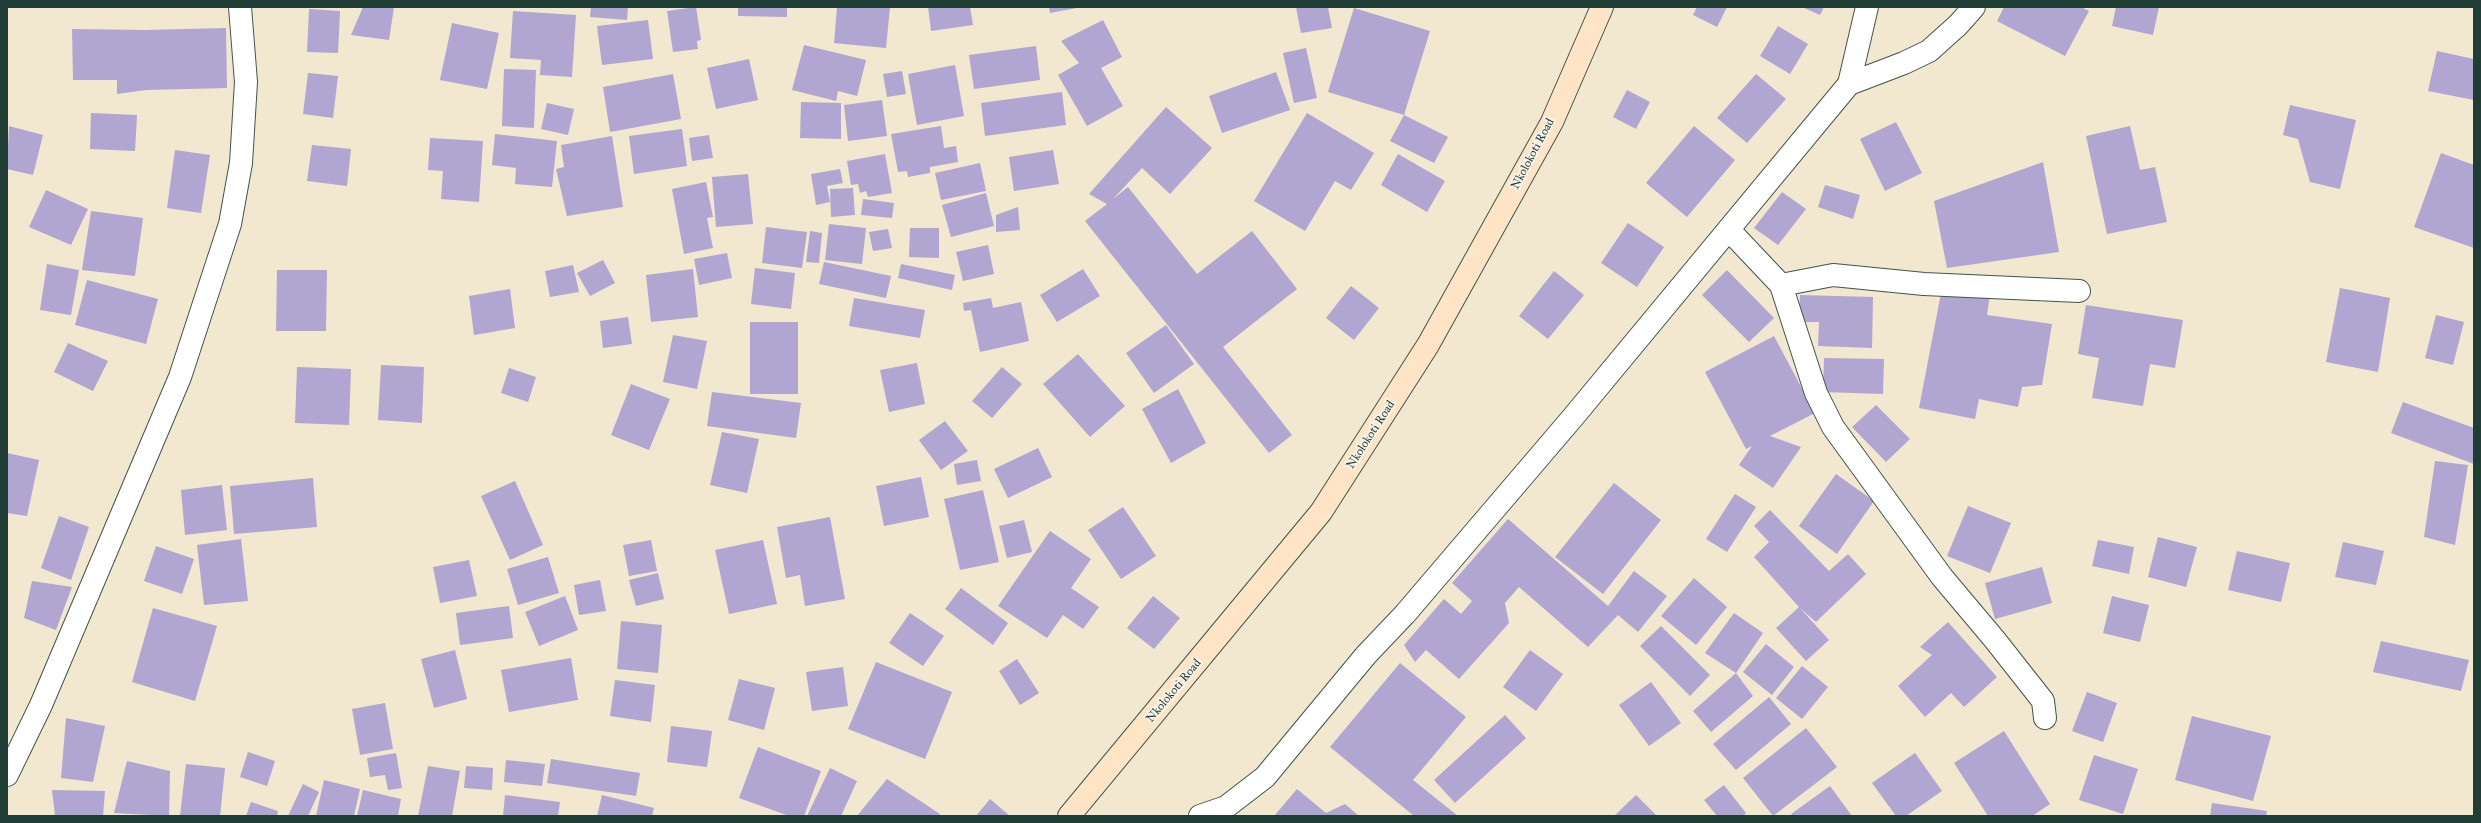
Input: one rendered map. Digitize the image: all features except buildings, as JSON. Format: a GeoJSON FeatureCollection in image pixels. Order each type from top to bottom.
{"type":"FeatureCollection","features":[{"type":"Feature","properties":{"kind":"main road","name":"Nkolokoti Road"},"geometry":{"type":"LineString","coordinates":[[1069,816],[1321,512],[1428,345],[1552,122],[1602,7]]}},
{"type":"Feature","properties":{"kind":"street"},"geometry":{"type":"LineString","coordinates":[[7,774],[41,705],[180,377],[230,224],[241,164],[246,82],[240,7]]}},
{"type":"Feature","properties":{"kind":"street"},"geometry":{"type":"LineString","coordinates":[[1200,816],[1226,807],[1265,777],[1366,655],[1405,614],[1574,416],[1849,84],[1867,7]]}},
{"type":"Feature","properties":{"kind":"street"},"geometry":{"type":"LineString","coordinates":[[1849,84],[1904,63],[1929,51],[1958,25],[1974,7]]}},
{"type":"Feature","properties":{"kind":"street"},"geometry":{"type":"LineString","coordinates":[[1728,230],[1781,285],[1816,393],[1833,426],[1942,577],[2043,700],[2045,718]]}},
{"type":"Feature","properties":{"kind":"street"},"geometry":{"type":"LineString","coordinates":[[1781,285],[1833,275],[1924,284],[2080,291]]}}]}
